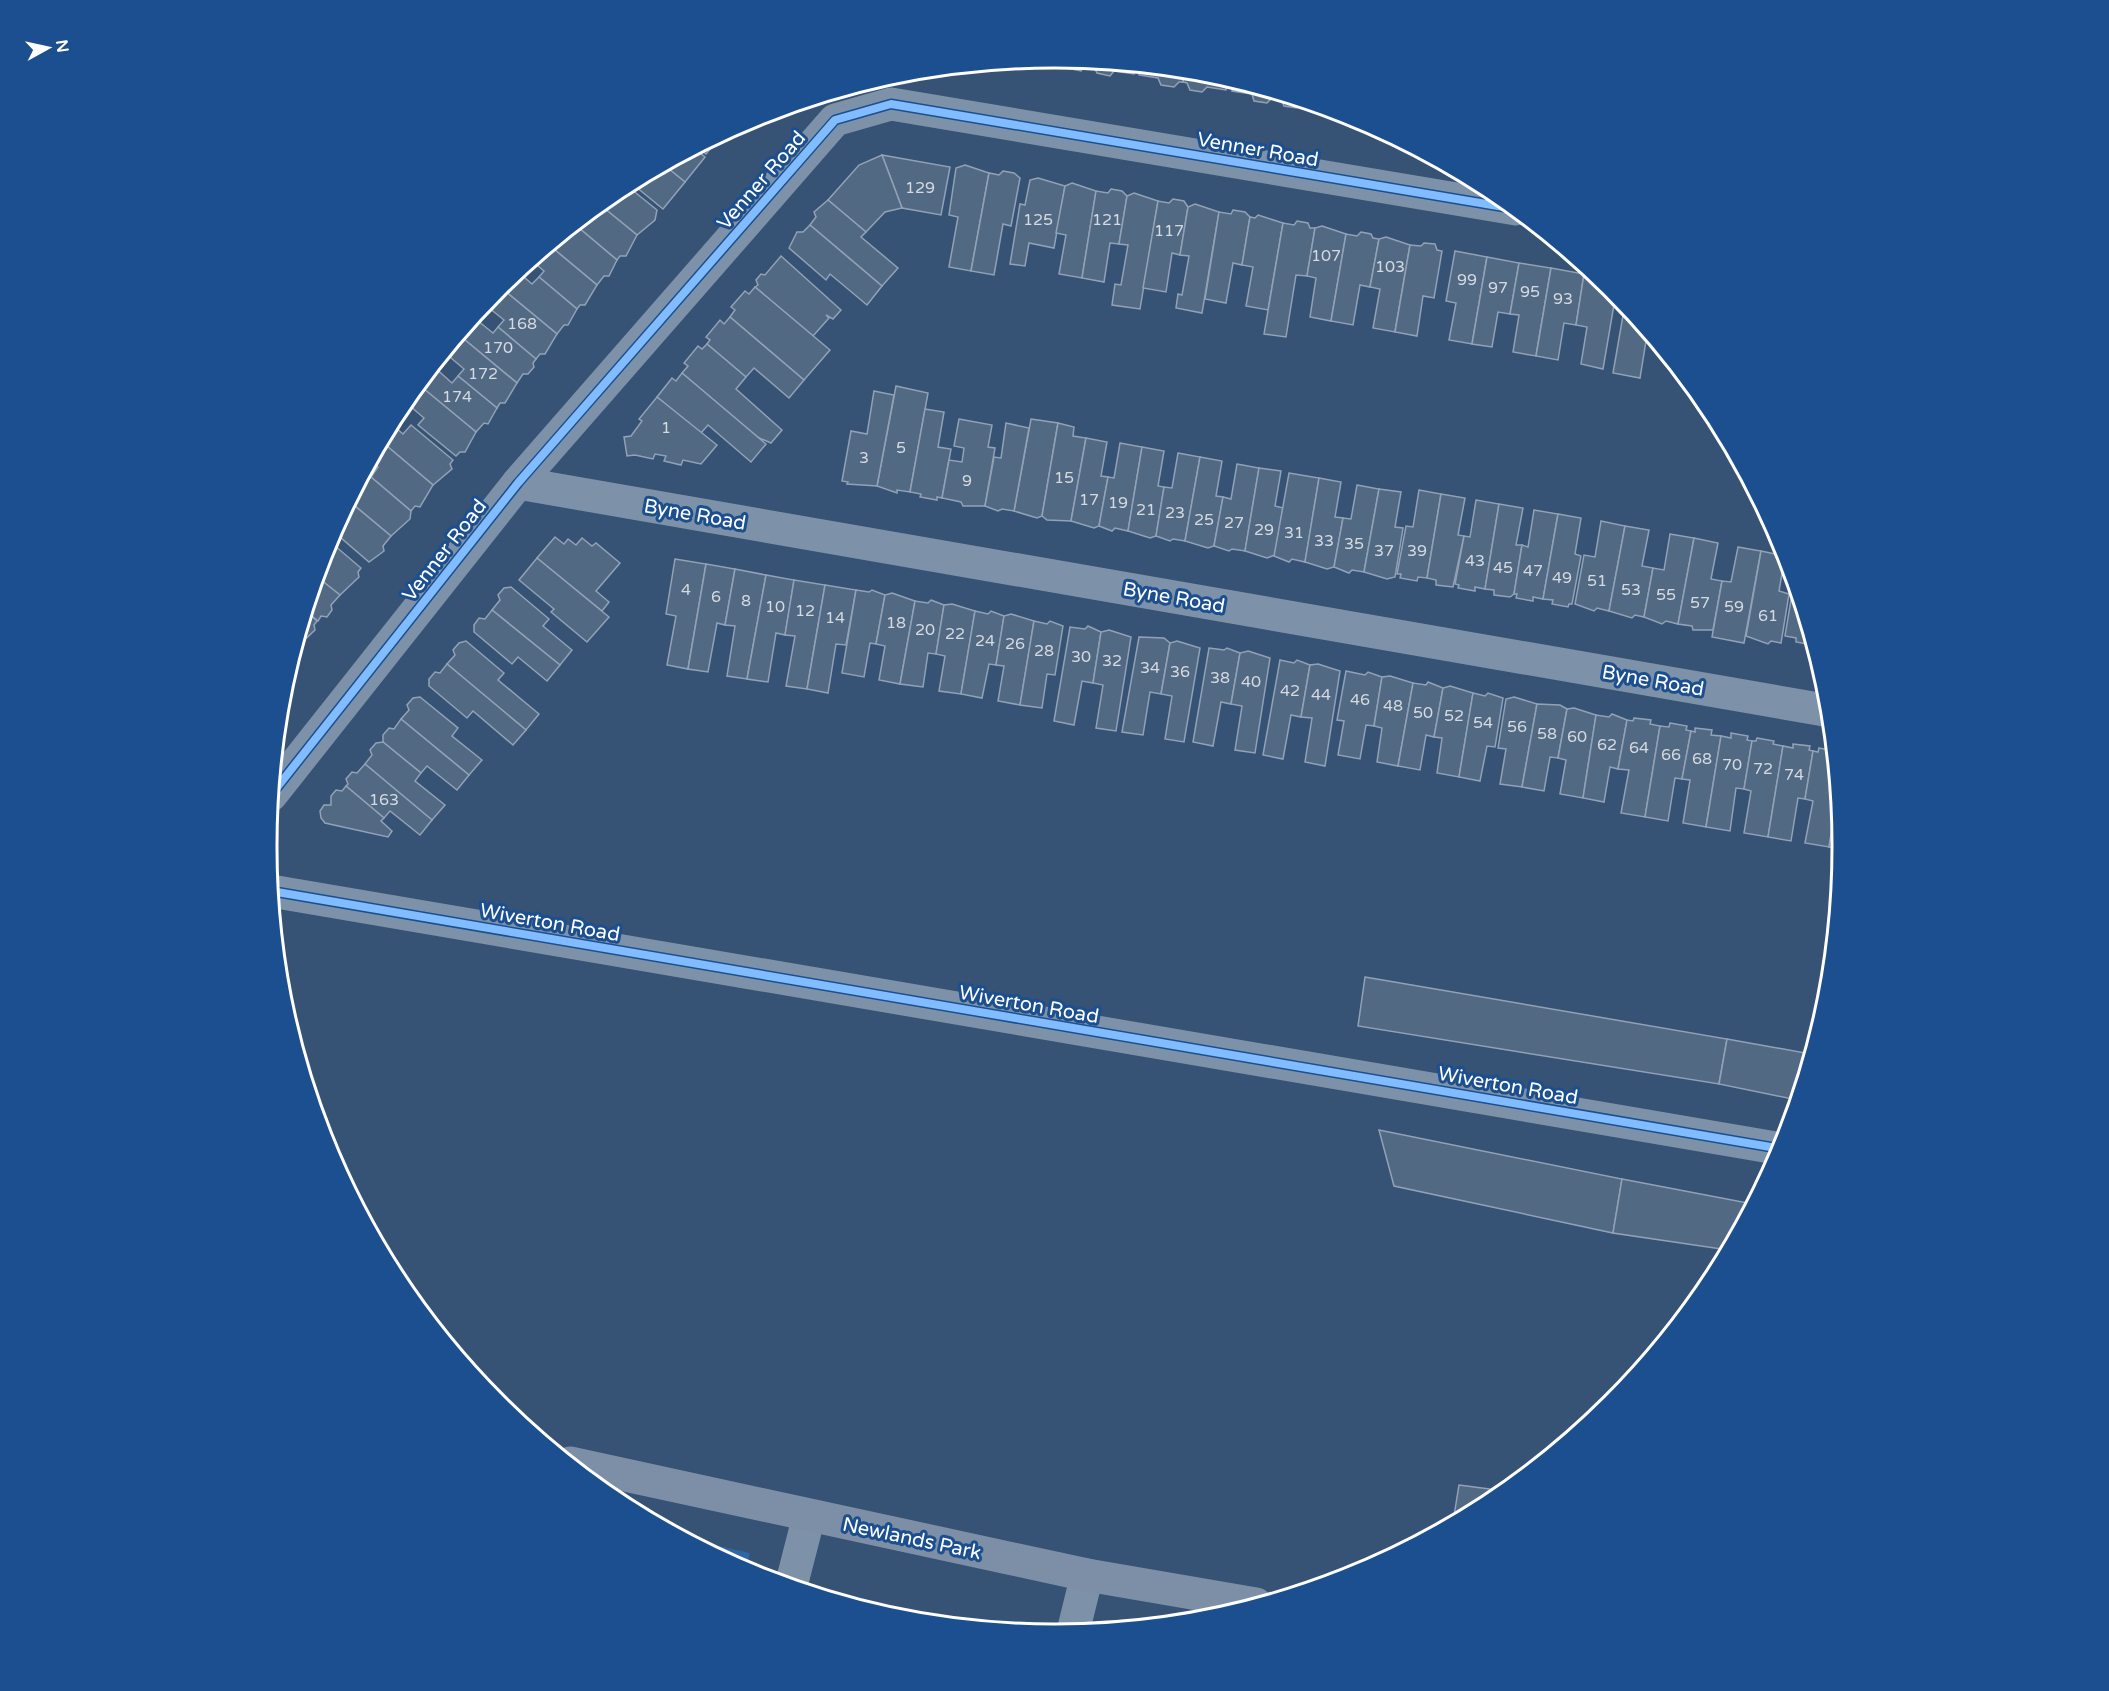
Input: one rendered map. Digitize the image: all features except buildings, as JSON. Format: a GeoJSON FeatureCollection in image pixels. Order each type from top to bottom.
{"type":"FeatureCollection","features":[{"type":"Feature","properties":{"kind":"main road","name":"Newlands Park"},"geometry":{"type":"LineString","coordinates":[[586,1467],[1087,1575],[1237,1602]]}},
{"type":"Feature","properties":{"kind":"street","name":"Venner Road"},"geometry":{"type":"LineString","coordinates":[[279,785],[518,483],[835,120],[891,104],[1497,206]]}},
{"type":"Feature","properties":{"kind":"street","name":"Byne Road"},"geometry":{"type":"LineString","coordinates":[[518,483],[1820,709]]}},
{"type":"Feature","properties":{"kind":"street","name":"Wiverton Road"},"geometry":{"type":"LineString","coordinates":[[278,892],[1771,1147]]}},
{"type":"Feature","properties":{"kind":"street"},"geometry":{"type":"LineString","coordinates":[[793,1578],[808,1516]]}},
{"type":"Feature","properties":{"kind":"street"},"geometry":{"type":"LineString","coordinates":[[1075,1623],[1087,1575]]}},
{"type":"Feature","properties":{"kind":"shaded area"},"geometry":{"type":"Polygon","coordinates":[[[714,1545],[750,1553],[748,1560],[714,1545]]]}},
{"type":"Feature","properties":{"kind":"cycle path"},"geometry":{"type":"LineString","coordinates":[[279,785],[518,483],[835,120],[891,104],[1497,206]]}},
{"type":"Feature","properties":{"kind":"cycle path"},"geometry":{"type":"LineString","coordinates":[[278,892],[1771,1147]]}}]}
